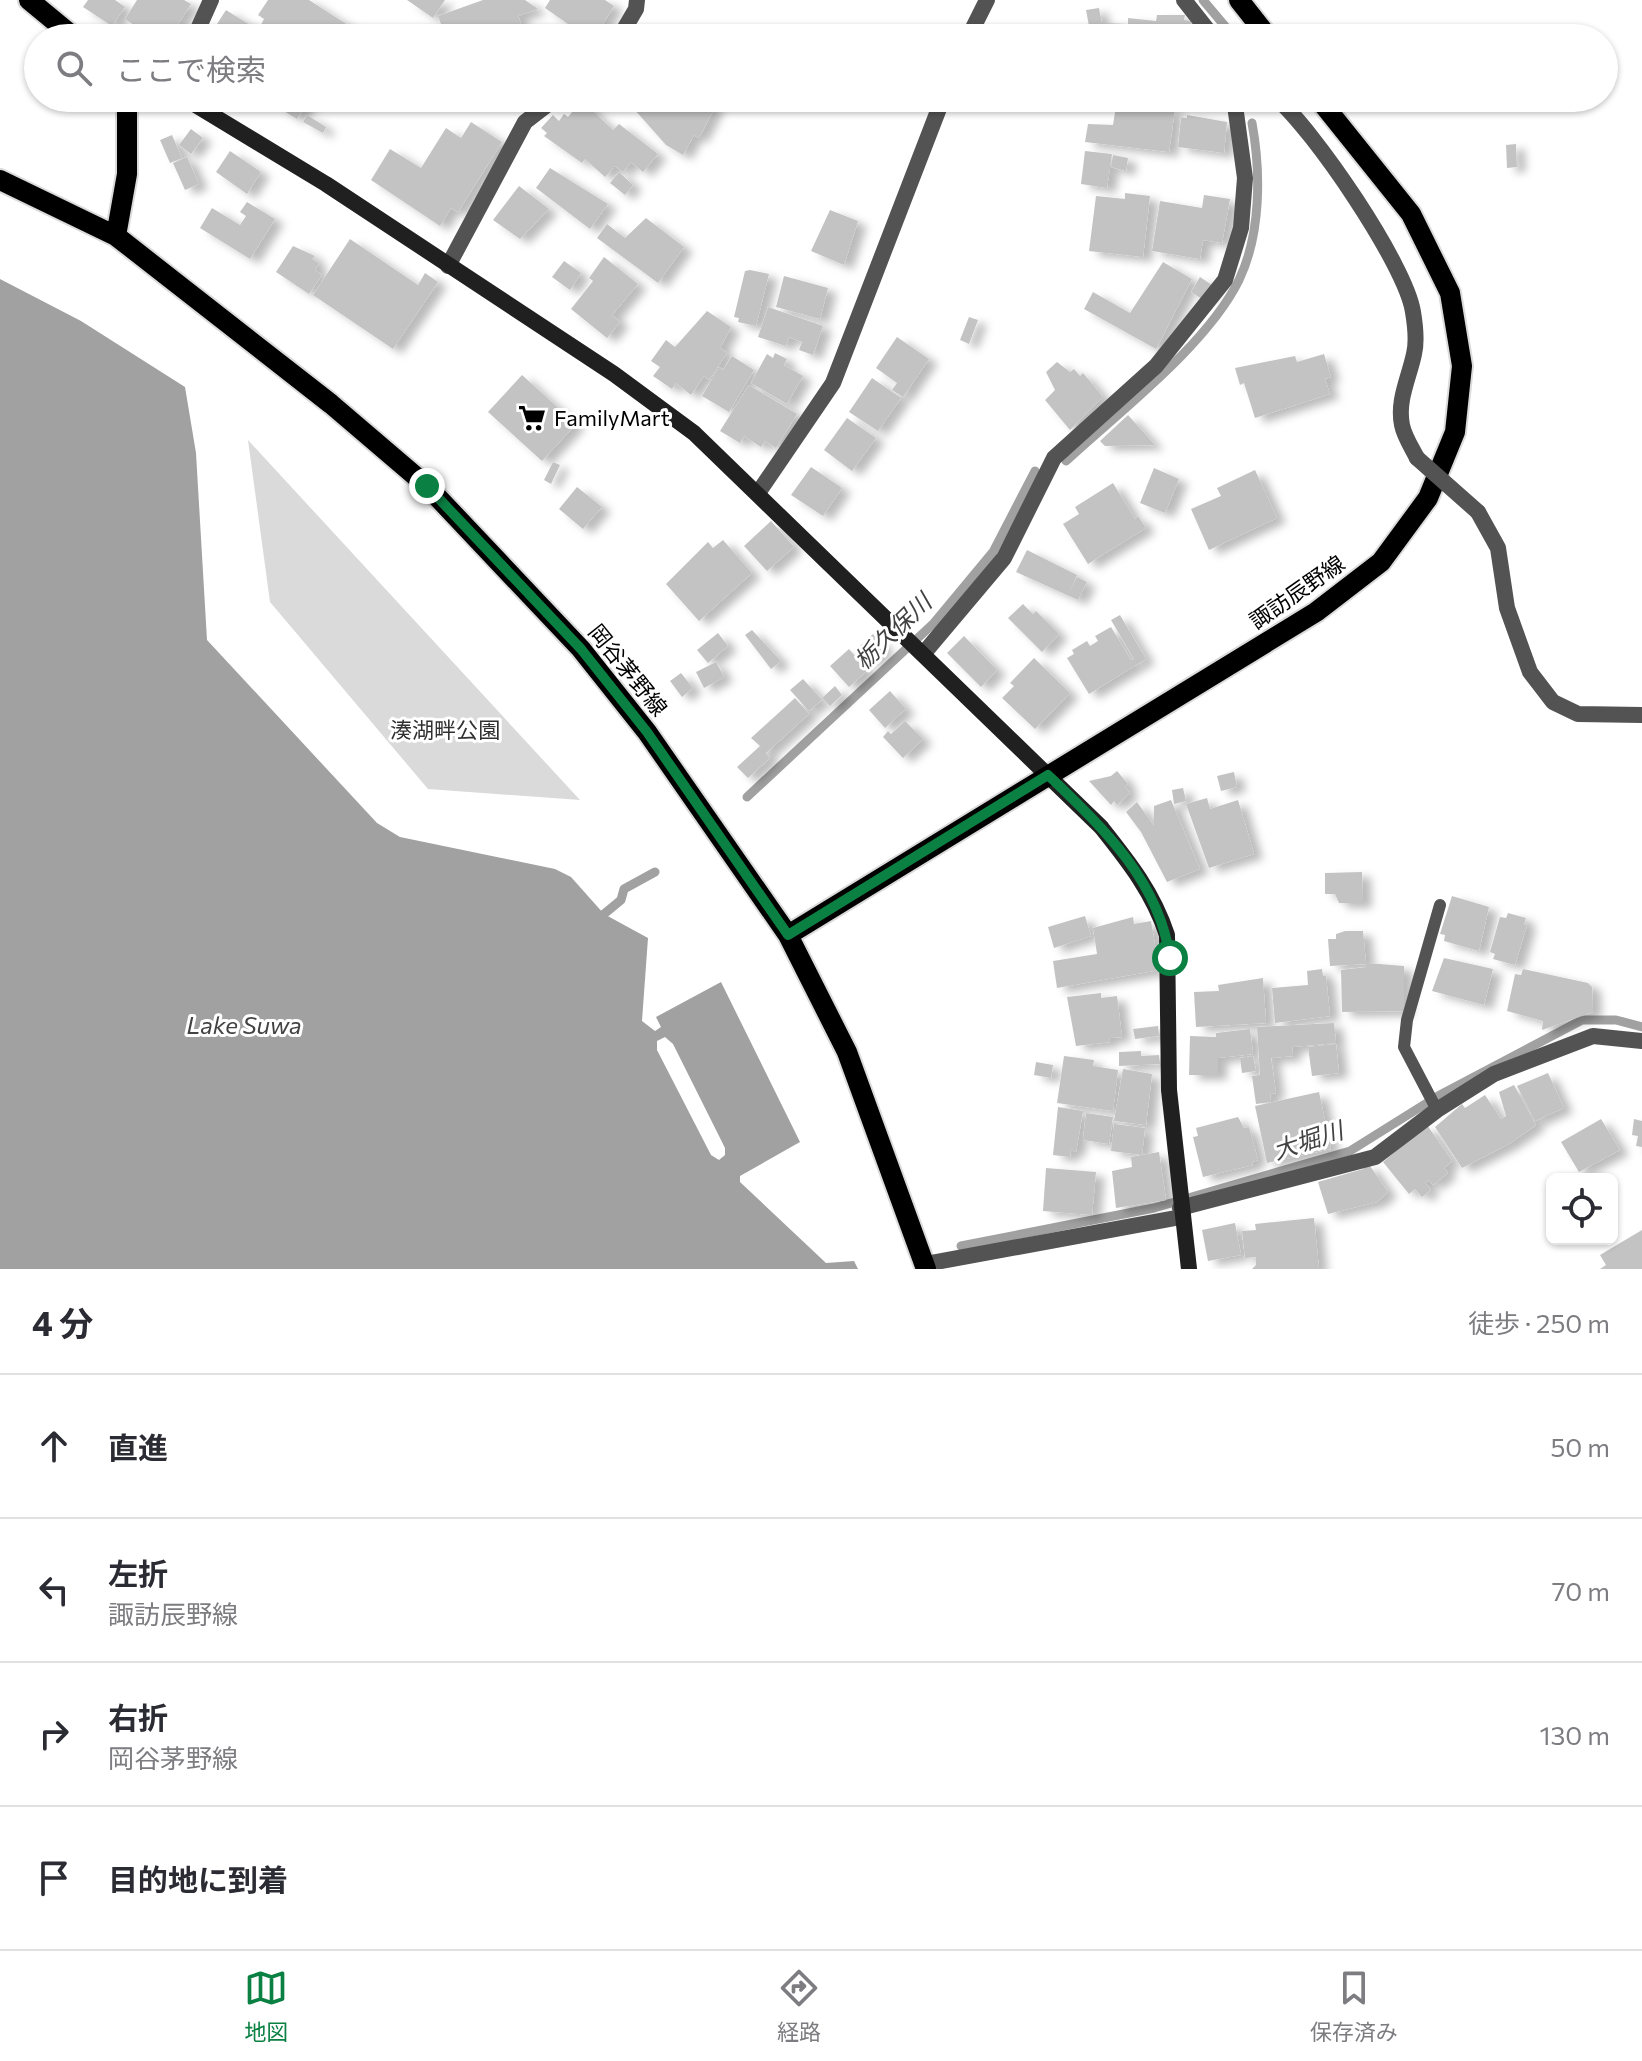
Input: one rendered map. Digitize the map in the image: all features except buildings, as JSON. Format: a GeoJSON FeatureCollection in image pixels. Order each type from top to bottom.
{"type":"FeatureCollection","features":[{"type":"Feature","properties":{"kind":"main road"},"geometry":{"type":"LineString","coordinates":[[29,0],[58,24]]}},
{"type":"Feature","properties":{"kind":"main road"},"geometry":{"type":"LineString","coordinates":[[1239,0],[1258,24]]}},
{"type":"Feature","properties":{"kind":"main road"},"geometry":{"type":"LineString","coordinates":[[116,236],[127,174],[129,112]]}},
{"type":"Feature","properties":{"kind":"main road","name":"諏訪辰野線"},"geometry":{"type":"LineString","coordinates":[[788,935],[1316,612],[1381,562],[1428,498],[1455,432],[1462,366],[1450,293],[1411,214],[1329,112]]}},
{"type":"Feature","properties":{"kind":"main road","name":"岡谷茅野線"},"geometry":{"type":"LineString","coordinates":[[0,180],[116,236],[331,404],[427,486],[581,649],[647,732],[788,935],[847,1052],[926,1266]]}},
{"type":"Feature","properties":{"kind":"street"},"geometry":{"type":"LineString","coordinates":[[200,24],[211,0]]}},
{"type":"Feature","properties":{"kind":"street"},"geometry":{"type":"LineString","coordinates":[[627,24],[636,9],[637,0]]}},
{"type":"Feature","properties":{"kind":"street"},"geometry":{"type":"LineString","coordinates":[[1184,0],[1203,24]]}},
{"type":"Feature","properties":{"kind":"street"},"geometry":{"type":"LineString","coordinates":[[972,24],[978,3]]}},
{"type":"Feature","properties":{"kind":"street"},"geometry":{"type":"LineString","coordinates":[[207,112],[326,184],[614,374],[694,433],[1101,827],[1140,876],[1159,910],[1167,935],[1170,958],[1169,1090],[1189,1269]]}},
{"type":"Feature","properties":{"kind":"street"},"geometry":{"type":"LineString","coordinates":[[448,266],[525,122],[538,112]]}},
{"type":"Feature","properties":{"kind":"street"},"geometry":{"type":"LineString","coordinates":[[758,493],[833,383],[938,112]]}},
{"type":"Feature","properties":{"kind":"street"},"geometry":{"type":"LineString","coordinates":[[917,646],[1004,558],[1054,458],[1156,366],[1225,280],[1241,228],[1245,178],[1236,112]]}},
{"type":"Feature","properties":{"kind":"street"},"geometry":{"type":"LineString","coordinates":[[1292,112],[1345,183],[1395,268],[1413,309],[1415,351],[1402,395],[1402,426],[1417,458],[1478,512],[1498,548],[1507,608],[1530,672],[1553,702],[1578,714],[1642,715]]}},
{"type":"Feature","properties":{"kind":"street"},"geometry":{"type":"LineString","coordinates":[[926,1266],[1181,1213],[1375,1157],[1437,1110],[1494,1074],[1593,1036],[1642,1041]]}},
{"type":"Feature","properties":{"kind":"lane"},"geometry":{"type":"LineString","coordinates":[[1437,1110],[1404,1047],[1407,1020],[1440,905]]}},
{"type":"Feature","properties":{"kind":"green space","name":"湊湖畔公園"},"geometry":{"type":"Polygon","coordinates":[[[248,440],[580,800],[428,789],[270,602],[248,440]]]}},
{"type":"Feature","properties":{"kind":"water","name":"Lake Suwa"},"geometry":{"type":"Polygon","coordinates":[[[0,279],[81,321],[185,387],[196,453],[207,640],[377,823],[400,837],[555,869],[571,877],[604,914],[648,938],[642,1021],[655,1031],[661,1027],[656,1017],[721,982],[800,1142],[740,1176],[740,1182],[826,1263],[854,1261],[858,1269],[0,1269],[0,279]]]}},
{"type":"Feature","properties":{"kind":"pier"},"geometry":{"type":"Polygon","coordinates":[[[665,1037],[673,1044],[725,1148],[725,1155],[719,1160],[711,1155],[657,1050],[657,1041],[665,1037]]]}},
{"type":"Feature","properties":{"kind":"waterway","name":"栃久保川"},"geometry":{"type":"LineString","coordinates":[[1203,0],[1223,24]]}},
{"type":"Feature","properties":{"kind":"waterway","name":"栃久保川"},"geometry":{"type":"LineString","coordinates":[[1066,461],[1184,353],[1225,304],[1239,280],[1252,243],[1257,203],[1257,162],[1252,123]]}},
{"type":"Feature","properties":{"kind":"waterway","name":"栃久保川"},"geometry":{"type":"LineString","coordinates":[[747,797],[934,623],[993,552],[1035,471]]}},
{"type":"Feature","properties":{"kind":"waterway","name":"栃久保川"},"geometry":{"type":"LineString","coordinates":[[604,914],[621,900],[624,889],[655,872]]}},
{"type":"Feature","properties":{"kind":"waterway","name":"大堀川"},"geometry":{"type":"LineString","coordinates":[[961,1246],[1154,1208],[1350,1151],[1438,1096],[1582,1020],[1616,1020],[1642,1027]]}},
{"type":"Feature","properties":{"kind":"place","name":"FamilyMart"},"geometry":{"type":"Point","coordinates":[532,418]}},
{"type":"Feature","properties":{"kind":"route"},"geometry":{"type":"LineString","coordinates":[[427,486],[581,649],[647,732],[788,935],[1048,775],[1101,827],[1140,876],[1159,910],[1170,958]]}}]}
